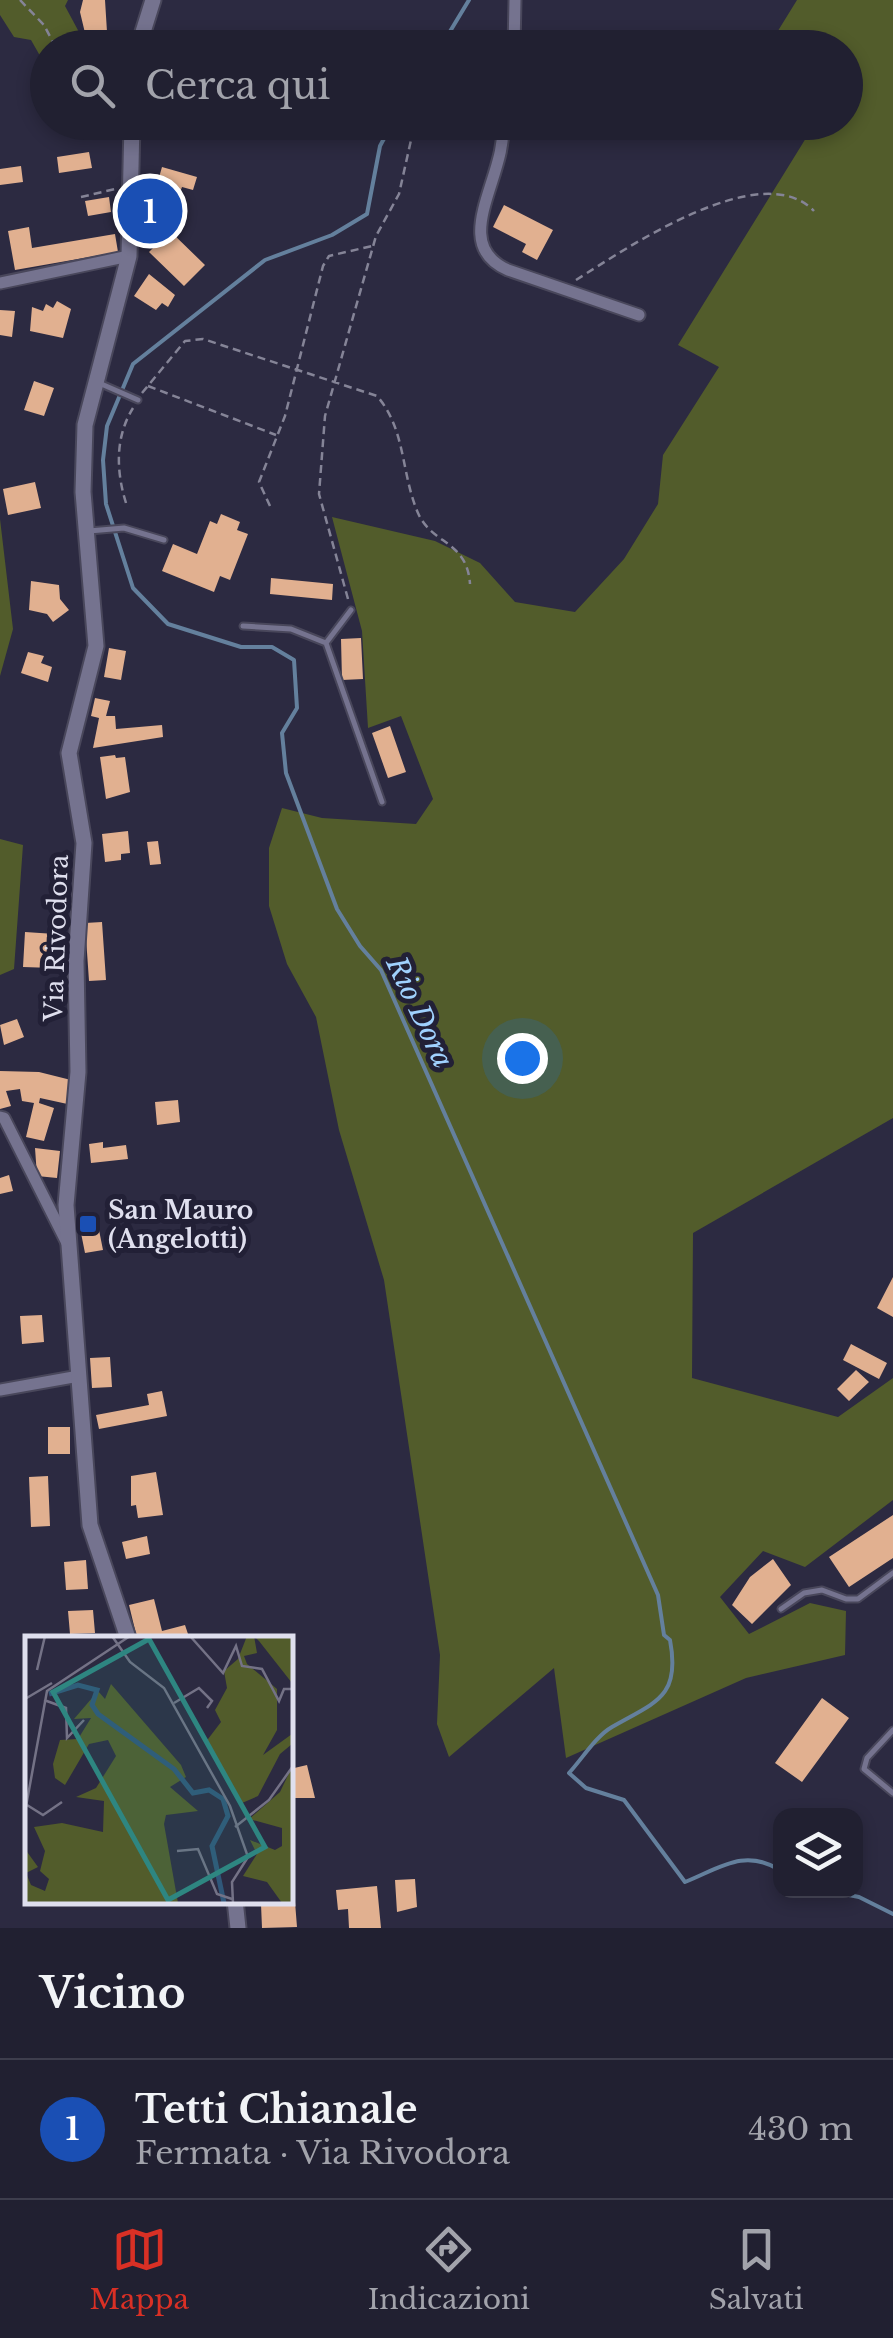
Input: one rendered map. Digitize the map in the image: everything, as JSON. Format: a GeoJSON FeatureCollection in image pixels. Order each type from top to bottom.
{"type":"FeatureCollection","features":[{"type":"Feature","properties":{"kind":"street"},"geometry":{"type":"LineString","coordinates":[[143,30],[152,0]]}},
{"type":"Feature","properties":{"kind":"street"},"geometry":{"type":"LineString","coordinates":[[514,30],[515,0]]}},
{"type":"Feature","properties":{"kind":"street","name":"Via Rivodora"},"geometry":{"type":"LineString","coordinates":[[127,1636],[90,1525],[66,1205],[78,1072],[76,961],[84,843],[69,754],[96,646],[86,531],[85,425],[129,256],[132,140]]}},
{"type":"Feature","properties":{"kind":"street"},"geometry":{"type":"LineString","coordinates":[[505,140],[478,232],[482,252],[491,263],[640,315]]}},
{"type":"Feature","properties":{"kind":"street"},"geometry":{"type":"LineString","coordinates":[[0,284],[129,256]]}},
{"type":"Feature","properties":{"kind":"street"},"geometry":{"type":"LineString","coordinates":[[0,1117],[4,1118],[69,1247]]}},
{"type":"Feature","properties":{"kind":"street"},"geometry":{"type":"LineString","coordinates":[[0,1390],[78,1376]]}},
{"type":"Feature","properties":{"kind":"street"},"geometry":{"type":"LineString","coordinates":[[235,1903],[238,1928]]}},
{"type":"Feature","properties":{"kind":"lane"},"geometry":{"type":"LineString","coordinates":[[96,382],[138,400]]}},
{"type":"Feature","properties":{"kind":"lane"},"geometry":{"type":"LineString","coordinates":[[86,531],[124,528],[164,540]]}},
{"type":"Feature","properties":{"kind":"lane"},"geometry":{"type":"LineString","coordinates":[[326,643],[351,610]]}},
{"type":"Feature","properties":{"kind":"lane"},"geometry":{"type":"LineString","coordinates":[[243,626],[291,629],[326,643],[382,802]]}},
{"type":"Feature","properties":{"kind":"lane"},"geometry":{"type":"LineString","coordinates":[[781,1609],[804,1593],[822,1590],[846,1600],[858,1599],[893,1572]]}},
{"type":"Feature","properties":{"kind":"lane"},"geometry":{"type":"LineString","coordinates":[[893,1730],[867,1758],[864,1769],[893,1793]]}},
{"type":"Feature","properties":{"kind":"path"},"geometry":{"type":"LineString","coordinates":[[20,0],[46,30]]}},
{"type":"Feature","properties":{"kind":"path"},"geometry":{"type":"LineString","coordinates":[[351,610],[319,494],[326,416],[373,246],[398,194],[411,140]]}},
{"type":"Feature","properties":{"kind":"path"},"geometry":{"type":"LineString","coordinates":[[81,197],[131,186]]}},
{"type":"Feature","properties":{"kind":"path"},"geometry":{"type":"LineString","coordinates":[[562,288],[648,235],[734,199],[767,191],[785,192],[814,211]]}},
{"type":"Feature","properties":{"kind":"path"},"geometry":{"type":"LineString","coordinates":[[270,506],[259,482],[279,436],[323,266],[330,256],[373,246]]}},
{"type":"Feature","properties":{"kind":"path"},"geometry":{"type":"LineString","coordinates":[[126,503],[118,462],[125,421],[146,386],[185,341],[203,340],[376,396],[386,407],[400,438],[419,516],[433,533],[450,541],[469,565],[470,584]]}},
{"type":"Feature","properties":{"kind":"path"},"geometry":{"type":"LineString","coordinates":[[146,386],[279,436]]}},
{"type":"Feature","properties":{"kind":"green space"},"geometry":{"type":"Polygon","coordinates":[[[0,0],[68,0],[65,6],[78,30],[30,30],[30,40],[14,37],[0,15],[0,0]]]}},
{"type":"Feature","properties":{"kind":"green space"},"geometry":{"type":"Polygon","coordinates":[[[797,0],[893,0],[893,1118],[693,1233],[692,1378],[838,1417],[893,1378],[893,1500],[805,1567],[763,1551],[720,1597],[749,1634],[810,1603],[846,1611],[845,1655],[746,1678],[566,1758],[554,1668],[449,1757],[437,1724],[440,1655],[384,1280],[339,1130],[316,1017],[287,964],[269,906],[269,848],[282,808],[322,818],[416,824],[433,799],[401,716],[368,728],[362,631],[332,517],[435,541],[480,563],[515,602],[575,612],[624,559],[658,504],[663,455],[719,367],[678,345],[805,140],[863,140],[863,30],[778,30],[797,0]]]}},
{"type":"Feature","properties":{"kind":"green space"},"geometry":{"type":"Polygon","coordinates":[[[0,519],[13,629],[0,676],[0,519]]]}},
{"type":"Feature","properties":{"kind":"green space"},"geometry":{"type":"Polygon","coordinates":[[[0,839],[23,845],[14,969],[0,975],[0,839]]]}},
{"type":"Feature","properties":{"kind":"building"},"geometry":{"type":"Polygon","coordinates":[[[83,0],[105,0],[107,30],[84,30],[80,12],[83,0]]]}},
{"type":"Feature","properties":{"kind":"building"},"geometry":{"type":"Polygon","coordinates":[[[89,152],[92,168],[59,173],[57,157],[89,152]]]}},
{"type":"Feature","properties":{"kind":"building"},"geometry":{"type":"Polygon","coordinates":[[[21,166],[23,182],[0,185],[0,169],[21,166]]]}},
{"type":"Feature","properties":{"kind":"building"},"geometry":{"type":"Polygon","coordinates":[[[162,167],[197,177],[193,190],[182,187],[179,195],[156,188],[162,167]]]}},
{"type":"Feature","properties":{"kind":"building"},"geometry":{"type":"Polygon","coordinates":[[[109,197],[111,212],[88,216],[85,201],[109,197]]]}},
{"type":"Feature","properties":{"kind":"building"},"geometry":{"type":"Polygon","coordinates":[[[504,205],[553,230],[537,260],[522,252],[526,244],[493,227],[504,205]]]}},
{"type":"Feature","properties":{"kind":"building"},"geometry":{"type":"Polygon","coordinates":[[[29,227],[32,248],[115,234],[118,252],[15,270],[8,231],[29,227]]]}},
{"type":"Feature","properties":{"kind":"building"},"geometry":{"type":"Polygon","coordinates":[[[170,231],[205,265],[184,286],[149,252],[170,231]]]}},
{"type":"Feature","properties":{"kind":"building"},"geometry":{"type":"Polygon","coordinates":[[[149,274],[175,295],[168,307],[162,303],[156,310],[134,296],[149,274]]]}},
{"type":"Feature","properties":{"kind":"building"},"geometry":{"type":"Polygon","coordinates":[[[57,301],[71,309],[63,338],[30,331],[32,307],[43,311],[46,304],[53,308],[57,301]]]}},
{"type":"Feature","properties":{"kind":"building"},"geometry":{"type":"Polygon","coordinates":[[[0,310],[15,311],[12,337],[0,335],[0,310]]]}},
{"type":"Feature","properties":{"kind":"building"},"geometry":{"type":"Polygon","coordinates":[[[34,381],[54,388],[44,416],[24,410],[34,381]]]}},
{"type":"Feature","properties":{"kind":"building"},"geometry":{"type":"Polygon","coordinates":[[[35,482],[41,508],[8,515],[3,489],[35,482]]]}},
{"type":"Feature","properties":{"kind":"building"},"geometry":{"type":"Polygon","coordinates":[[[221,514],[240,522],[237,530],[248,534],[230,580],[220,576],[214,592],[162,571],[173,544],[197,554],[210,521],[217,524],[221,514]]]}},
{"type":"Feature","properties":{"kind":"building"},"geometry":{"type":"Polygon","coordinates":[[[271,578],[333,584],[332,600],[270,594],[271,578]]]}},
{"type":"Feature","properties":{"kind":"building"},"geometry":{"type":"Polygon","coordinates":[[[31,581],[59,585],[60,599],[69,610],[53,622],[47,614],[29,610],[31,581]]]}},
{"type":"Feature","properties":{"kind":"building"},"geometry":{"type":"Polygon","coordinates":[[[361,638],[363,679],[342,680],[341,639],[361,638]]]}},
{"type":"Feature","properties":{"kind":"building"},"geometry":{"type":"Polygon","coordinates":[[[109,648],[126,651],[121,680],[104,677],[109,648]]]}},
{"type":"Feature","properties":{"kind":"building"},"geometry":{"type":"Polygon","coordinates":[[[28,652],[44,656],[41,663],[52,667],[48,682],[21,673],[28,652]]]}},
{"type":"Feature","properties":{"kind":"building"},"geometry":{"type":"Polygon","coordinates":[[[95,698],[110,701],[106,716],[115,716],[116,729],[162,725],[163,737],[93,748],[99,718],[91,716],[95,698]]]}},
{"type":"Feature","properties":{"kind":"building"},"geometry":{"type":"Polygon","coordinates":[[[390,726],[406,772],[388,778],[372,733],[390,726]]]}},
{"type":"Feature","properties":{"kind":"building"},"geometry":{"type":"Polygon","coordinates":[[[100,757],[125,757],[130,792],[106,799],[100,757]]]}},
{"type":"Feature","properties":{"kind":"building"},"geometry":{"type":"Polygon","coordinates":[[[128,831],[130,853],[121,854],[121,860],[105,862],[102,834],[128,831]]]}},
{"type":"Feature","properties":{"kind":"building"},"geometry":{"type":"Polygon","coordinates":[[[158,841],[161,864],[150,865],[147,842],[158,841]]]}},
{"type":"Feature","properties":{"kind":"building"},"geometry":{"type":"Polygon","coordinates":[[[102,922],[106,980],[89,981],[85,923],[102,922]]]}},
{"type":"Feature","properties":{"kind":"building"},"geometry":{"type":"Polygon","coordinates":[[[25,932],[55,934],[53,968],[23,967],[25,932]]]}},
{"type":"Feature","properties":{"kind":"building"},"geometry":{"type":"Polygon","coordinates":[[[17,1019],[24,1037],[4,1045],[0,1025],[17,1019]]]}},
{"type":"Feature","properties":{"kind":"building"},"geometry":{"type":"Polygon","coordinates":[[[0,1071],[39,1072],[75,1081],[72,1105],[40,1098],[39,1103],[54,1108],[44,1141],[26,1137],[34,1103],[22,1101],[20,1089],[6,1091],[11,1106],[0,1109],[0,1071]]]}},
{"type":"Feature","properties":{"kind":"building"},"geometry":{"type":"Polygon","coordinates":[[[178,1100],[180,1122],[157,1125],[155,1102],[178,1100]]]}},
{"type":"Feature","properties":{"kind":"building"},"geometry":{"type":"Polygon","coordinates":[[[103,1142],[103,1148],[126,1145],[128,1159],[91,1163],[89,1144],[103,1142]]]}},
{"type":"Feature","properties":{"kind":"building"},"geometry":{"type":"Polygon","coordinates":[[[35,1148],[60,1151],[57,1178],[37,1176],[35,1148]]]}},
{"type":"Feature","properties":{"kind":"building"},"geometry":{"type":"Polygon","coordinates":[[[9,1175],[13,1191],[0,1194],[0,1178],[9,1175]]]}},
{"type":"Feature","properties":{"kind":"building"},"geometry":{"type":"Polygon","coordinates":[[[99,1230],[103,1250],[85,1253],[81,1233],[99,1230]]]}},
{"type":"Feature","properties":{"kind":"building"},"geometry":{"type":"Polygon","coordinates":[[[893,1277],[893,1317],[877,1308],[893,1277]]]}},
{"type":"Feature","properties":{"kind":"building"},"geometry":{"type":"Polygon","coordinates":[[[42,1315],[44,1342],[22,1344],[20,1316],[42,1315]]]}},
{"type":"Feature","properties":{"kind":"building"},"geometry":{"type":"Polygon","coordinates":[[[851,1344],[887,1363],[879,1379],[843,1360],[851,1344]]]}},
{"type":"Feature","properties":{"kind":"building"},"geometry":{"type":"Polygon","coordinates":[[[110,1357],[112,1387],[92,1388],[90,1358],[110,1357]]]}},
{"type":"Feature","properties":{"kind":"building"},"geometry":{"type":"Polygon","coordinates":[[[856,1370],[869,1382],[849,1401],[837,1389],[856,1370]]]}},
{"type":"Feature","properties":{"kind":"building"},"geometry":{"type":"Polygon","coordinates":[[[162,1391],[167,1416],[99,1429],[96,1415],[149,1405],[147,1394],[162,1391]]]}},
{"type":"Feature","properties":{"kind":"building"},"geometry":{"type":"Polygon","coordinates":[[[48,1427],[70,1427],[70,1454],[48,1454],[48,1427]]]}},
{"type":"Feature","properties":{"kind":"building"},"geometry":{"type":"Polygon","coordinates":[[[156,1472],[163,1515],[138,1518],[136,1505],[131,1506],[131,1476],[156,1472]]]}},
{"type":"Feature","properties":{"kind":"building"},"geometry":{"type":"Polygon","coordinates":[[[48,1476],[50,1526],[31,1527],[29,1477],[48,1476]]]}},
{"type":"Feature","properties":{"kind":"building"},"geometry":{"type":"Polygon","coordinates":[[[893,1515],[893,1558],[849,1587],[829,1557],[893,1515]]]}},
{"type":"Feature","properties":{"kind":"building"},"geometry":{"type":"Polygon","coordinates":[[[147,1536],[150,1554],[126,1559],[122,1542],[147,1536]]]}},
{"type":"Feature","properties":{"kind":"building"},"geometry":{"type":"Polygon","coordinates":[[[773,1559],[791,1585],[752,1624],[732,1605],[750,1577],[773,1559]]]}},
{"type":"Feature","properties":{"kind":"building"},"geometry":{"type":"Polygon","coordinates":[[[86,1560],[88,1589],[66,1590],[64,1562],[86,1560]]]}},
{"type":"Feature","properties":{"kind":"building"},"geometry":{"type":"Polygon","coordinates":[[[154,1599],[162,1631],[185,1625],[189,1636],[137,1636],[129,1605],[154,1599]]]}},
{"type":"Feature","properties":{"kind":"building"},"geometry":{"type":"Polygon","coordinates":[[[93,1610],[95,1633],[70,1634],[68,1611],[93,1610]]]}},
{"type":"Feature","properties":{"kind":"building"},"geometry":{"type":"Polygon","coordinates":[[[822,1698],[849,1718],[802,1782],[775,1763],[822,1698]]]}},
{"type":"Feature","properties":{"kind":"building"},"geometry":{"type":"Polygon","coordinates":[[[307,1765],[315,1798],[292,1798],[292,1769],[307,1765]]]}},
{"type":"Feature","properties":{"kind":"building"},"geometry":{"type":"Polygon","coordinates":[[[415,1879],[417,1907],[397,1912],[395,1880],[415,1879]]]}},
{"type":"Feature","properties":{"kind":"building"},"geometry":{"type":"Polygon","coordinates":[[[377,1886],[381,1928],[349,1928],[348,1909],[338,1910],[336,1890],[377,1886]]]}},
{"type":"Feature","properties":{"kind":"building"},"geometry":{"type":"Polygon","coordinates":[[[292,1902],[297,1927],[262,1928],[261,1904],[292,1902]]]}},
{"type":"Feature","properties":{"kind":"waterway","name":"Rio Dora"},"geometry":{"type":"LineString","coordinates":[[451,30],[469,0]]}},
{"type":"Feature","properties":{"kind":"waterway","name":"Rio Dora"},"geometry":{"type":"LineString","coordinates":[[383,140],[367,214],[332,235],[265,260],[133,364],[107,426],[103,460],[106,504],[133,588],[168,624],[241,647],[272,647],[294,660],[297,708],[282,733],[286,773],[337,909],[381,970],[658,1595],[664,1635],[670,1640],[672,1675],[668,1686],[652,1704],[606,1731],[569,1773],[586,1788],[624,1800],[685,1882],[743,1860],[773,1867]]}},
{"type":"Feature","properties":{"kind":"waterway","name":"Rio Dora"},"geometry":{"type":"LineString","coordinates":[[861,1898],[893,1914]]}},
{"type":"Feature","properties":{"kind":"place","name":"Tetti Chianale"},"geometry":{"type":"Point","coordinates":[150,211]}},
{"type":"Feature","properties":{"kind":"place","name":"San Mauro (Angelotti)"},"geometry":{"type":"Point","coordinates":[88,1224]}}]}
